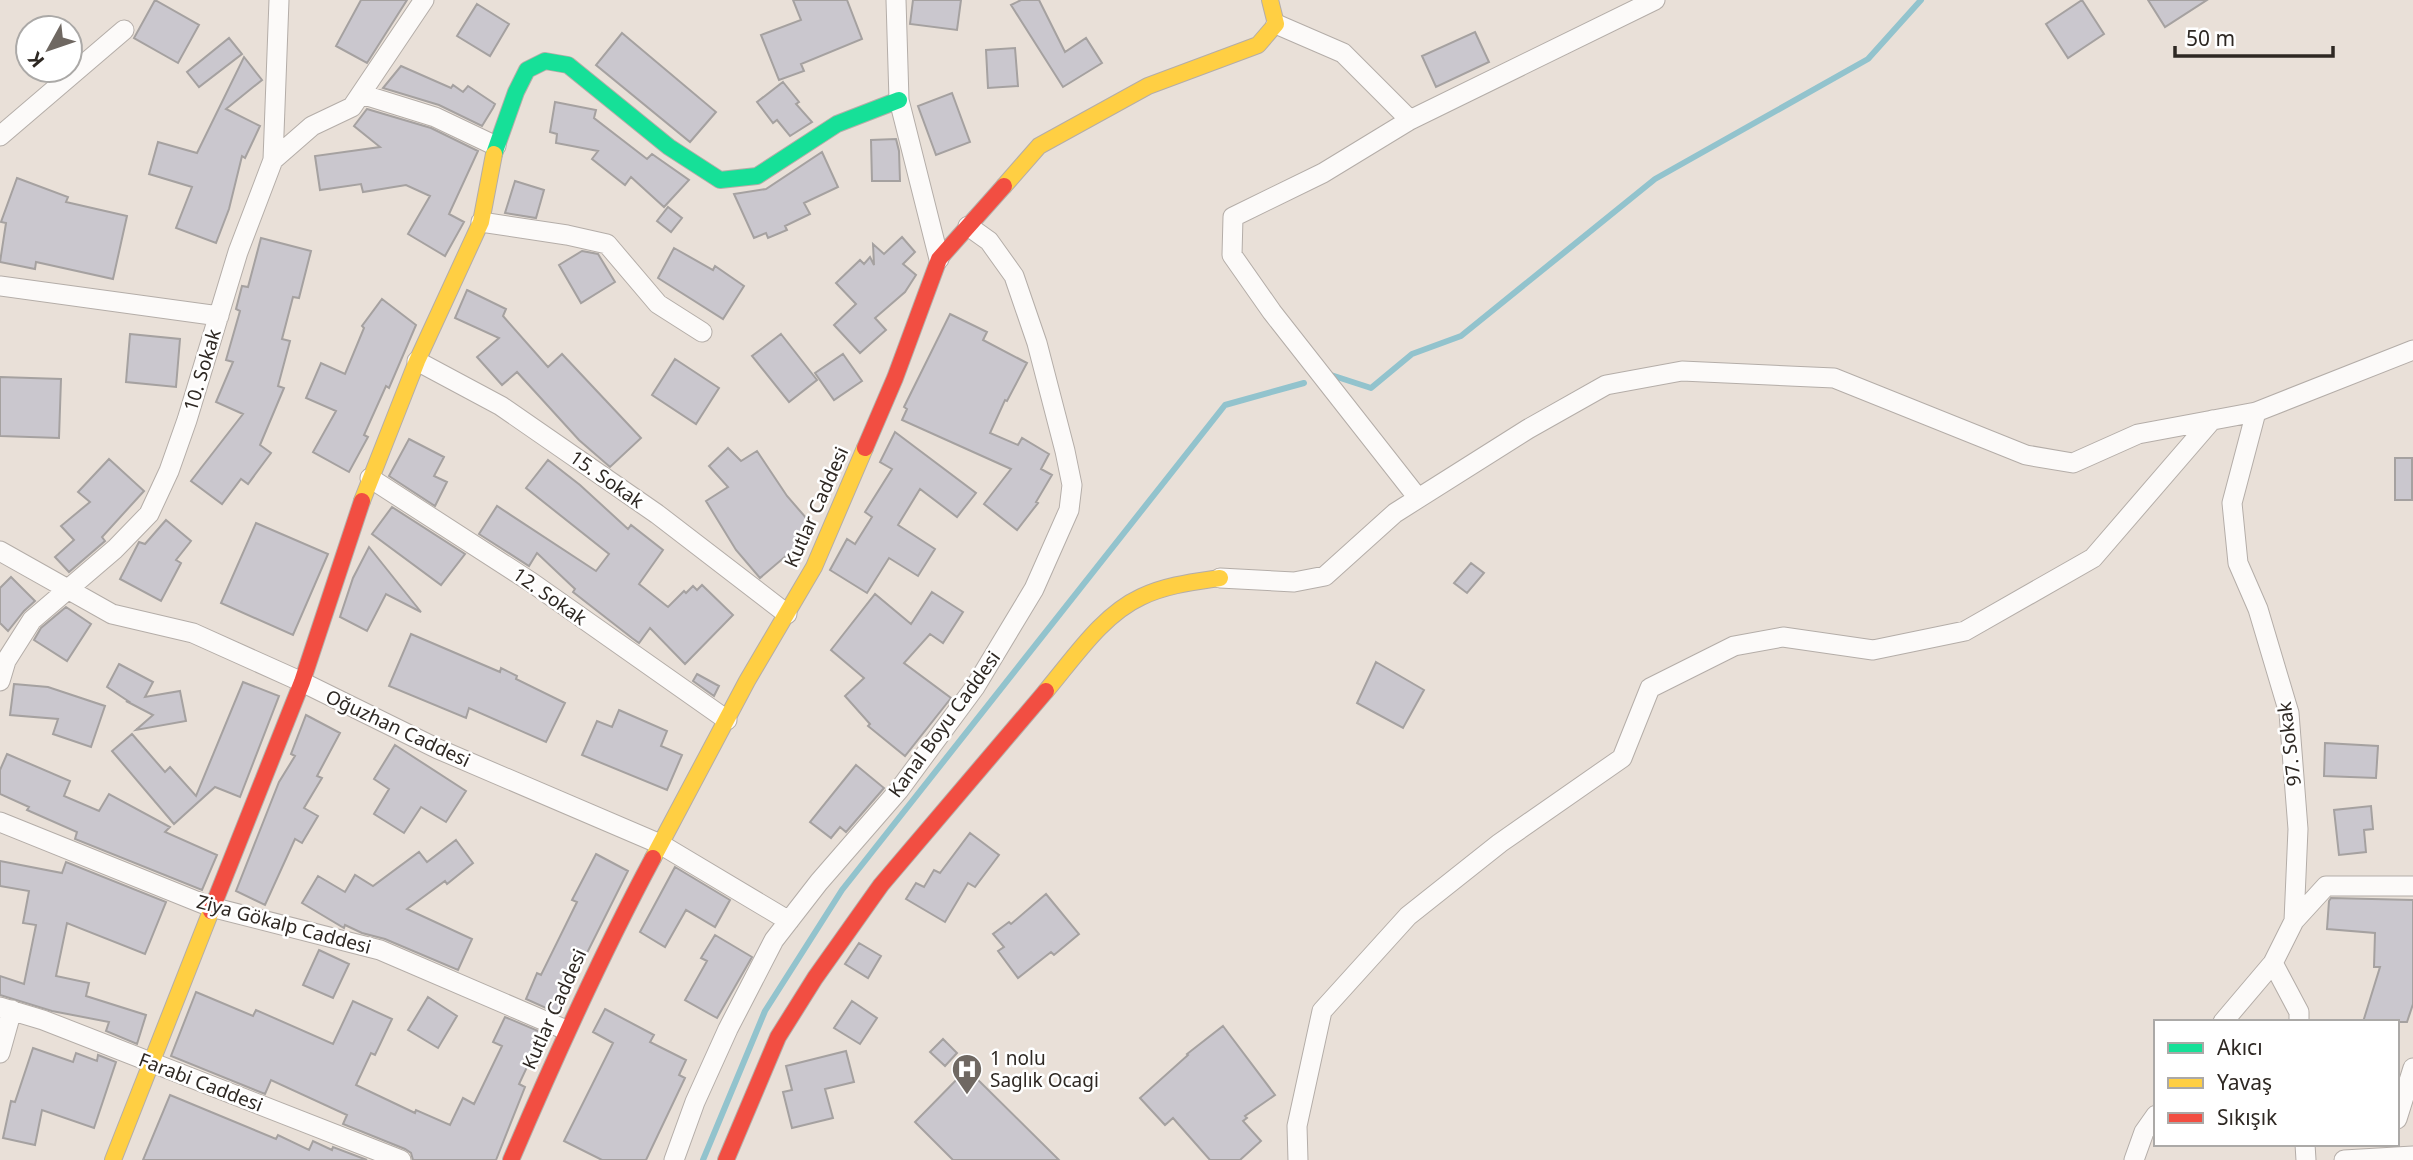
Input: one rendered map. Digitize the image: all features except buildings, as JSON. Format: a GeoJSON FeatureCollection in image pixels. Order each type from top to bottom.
{"type":"FeatureCollection","features":[{"type":"Feature","properties":{"kind":"street","name":"10. Sokak"},"geometry":{"type":"LineString","coordinates":[[0,681],[6,661],[32,620],[115,549],[149,514],[169,471],[238,252],[273,160],[279,0]]}},
{"type":"Feature","properties":{"kind":"street"},"geometry":{"type":"LineString","coordinates":[[273,160],[312,126],[352,107],[424,0]]}},
{"type":"Feature","properties":{"kind":"street"},"geometry":{"type":"LineString","coordinates":[[896,0],[899,100],[939,259]]}},
{"type":"Feature","properties":{"kind":"street"},"geometry":{"type":"LineString","coordinates":[[1270,0],[1276,24],[1343,53],[1410,120]]}},
{"type":"Feature","properties":{"kind":"street"},"geometry":{"type":"LineString","coordinates":[[1418,499],[1272,312],[1232,255],[1233,217],[1323,173],[1410,120],[1654,0]]}},
{"type":"Feature","properties":{"kind":"street","name":"Kutlar Caddesi"},"geometry":{"type":"LineString","coordinates":[[512,1160],[566,1030],[612,934],[727,720],[814,568],[895,378],[939,259],[1039,146],[1149,86],[1258,46],[1276,24]]}},
{"type":"Feature","properties":{"kind":"street"},"geometry":{"type":"LineString","coordinates":[[0,136],[124,30]]}},
{"type":"Feature","properties":{"kind":"street"},"geometry":{"type":"LineString","coordinates":[[113,1160],[211,906],[302,682],[370,478],[417,361],[481,222],[496,146],[527,69],[545,61],[568,65],[669,147],[720,180],[757,176],[837,124],[899,100]]}},
{"type":"Feature","properties":{"kind":"street"},"geometry":{"type":"LineString","coordinates":[[361,94],[435,117],[496,146]]}},
{"type":"Feature","properties":{"kind":"street"},"geometry":{"type":"LineString","coordinates":[[929,218],[954,241]]}},
{"type":"Feature","properties":{"kind":"street"},"geometry":{"type":"LineString","coordinates":[[481,222],[607,244],[658,304],[702,332]]}},
{"type":"Feature","properties":{"kind":"street","name":"Kanal Boyu Caddesi"},"geometry":{"type":"LineString","coordinates":[[674,1160],[695,1102],[728,1029],[774,940],[819,882],[899,790],[975,687],[1034,589],[1069,510],[1072,485],[1065,451],[1037,343],[1014,276],[989,241],[968,226]]}},
{"type":"Feature","properties":{"kind":"street"},"geometry":{"type":"LineString","coordinates":[[0,286],[219,316]]}},
{"type":"Feature","properties":{"kind":"street"},"geometry":{"type":"LineString","coordinates":[[726,1160],[778,1037],[815,978],[881,886],[1112,615],[1141,597],[1175,585],[1220,578],[1294,582],[1325,576],[1395,513],[1528,429],[1606,385],[1682,371],[1834,379],[2026,455],[2073,463],[2138,433],[2256,412],[2413,350]]}},
{"type":"Feature","properties":{"kind":"street","name":"15. Sokak"},"geometry":{"type":"LineString","coordinates":[[417,361],[512,414],[657,514],[786,614]]}},
{"type":"Feature","properties":{"kind":"street","name":"97. Sokak"},"geometry":{"type":"LineString","coordinates":[[2224,1020],[2273,963],[2294,921],[2298,829],[2289,713],[2258,609],[2238,563],[2232,503],[2256,412]]}},
{"type":"Feature","properties":{"kind":"street"},"geometry":{"type":"LineString","coordinates":[[1298,1160],[1297,1126],[1322,1011],[1408,916],[1500,843],[1622,758],[1650,688],[1734,646],[1783,636],[1873,650],[1965,631],[2093,558],[2212,420]]}},
{"type":"Feature","properties":{"kind":"street","name":"12. Sokak"},"geometry":{"type":"LineString","coordinates":[[370,478],[531,582],[727,720]]}},
{"type":"Feature","properties":{"kind":"street","name":"Oğuzhan Caddesi"},"geometry":{"type":"LineString","coordinates":[[0,551],[112,614],[193,633],[302,682],[438,749],[660,844],[789,921]]}},
{"type":"Feature","properties":{"kind":"street","name":"Ziya Gökalp Caddesi"},"geometry":{"type":"LineString","coordinates":[[0,822],[211,906],[380,950],[566,1030]]}},
{"type":"Feature","properties":{"kind":"street"},"geometry":{"type":"LineString","coordinates":[[2294,921],[2326,886],[2413,886]]}},
{"type":"Feature","properties":{"kind":"street"},"geometry":{"type":"LineString","coordinates":[[2273,963],[2299,1012],[2299,1020]]}},
{"type":"Feature","properties":{"kind":"street"},"geometry":{"type":"LineString","coordinates":[[0,1053],[6,1008]]}},
{"type":"Feature","properties":{"kind":"street","name":"Farabi Caddesi"},"geometry":{"type":"LineString","coordinates":[[6,1008],[401,1160]]}},
{"type":"Feature","properties":{"kind":"street"},"geometry":{"type":"LineString","coordinates":[[2399,1113],[2413,1068]]}},
{"type":"Feature","properties":{"kind":"street"},"geometry":{"type":"LineString","coordinates":[[2134,1160],[2144,1132],[2154,1118]]}},
{"type":"Feature","properties":{"kind":"street"},"geometry":{"type":"LineString","coordinates":[[2344,1160],[2386,1154],[2413,1156]]}},
{"type":"Feature","properties":{"kind":"waterway"},"geometry":{"type":"LineString","coordinates":[[1331,375],[1371,388],[1412,354],[1461,336],[1655,179],[1868,59],[1921,0]]}},
{"type":"Feature","properties":{"kind":"waterway"},"geometry":{"type":"LineString","coordinates":[[703,1160],[765,1011],[842,890],[1225,405],[1304,383]]}},
{"type":"Feature","properties":{"kind":"traffic: fast"},"geometry":{"type":"LineString","coordinates":[[494,154],[516,92],[527,70],[545,61],[568,65],[669,147],[720,180],[757,176],[837,124],[899,100]]}},
{"type":"Feature","properties":{"kind":"traffic: slow"},"geometry":{"type":"LineString","coordinates":[[1004,186],[1039,146],[1148,86],[1258,45],[1276,24],[1270,0]]}},
{"type":"Feature","properties":{"kind":"traffic: slow"},"geometry":{"type":"LineString","coordinates":[[362,501],[417,361],[481,222],[494,154]]}},
{"type":"Feature","properties":{"kind":"traffic: slow"},"geometry":{"type":"LineString","coordinates":[[653,858],[747,681],[814,567],[865,448]]}},
{"type":"Feature","properties":{"kind":"traffic: slow"},"geometry":{"type":"LineString","coordinates":[[1046,691],[1089,638],[1127,605],[1141,597],[1180,584],[1220,578]]}},
{"type":"Feature","properties":{"kind":"traffic: slow"},"geometry":{"type":"LineString","coordinates":[[113,1160],[211,911]]}},
{"type":"Feature","properties":{"kind":"traffic: jam"},"geometry":{"type":"LineString","coordinates":[[865,448],[895,378],[939,259],[1004,186]]}},
{"type":"Feature","properties":{"kind":"traffic: jam"},"geometry":{"type":"LineString","coordinates":[[211,911],[302,682],[362,501]]}},
{"type":"Feature","properties":{"kind":"traffic: jam"},"geometry":{"type":"LineString","coordinates":[[726,1160],[778,1037],[815,978],[881,885],[1046,691]]}},
{"type":"Feature","properties":{"kind":"traffic: jam"},"geometry":{"type":"LineString","coordinates":[[511,1160],[579,1008],[653,858]]}},
{"type":"Feature","properties":{"kind":"place","name":"1 nolu Saglık Ocagi"},"geometry":{"type":"Point","coordinates":[967,1096]}}]}
